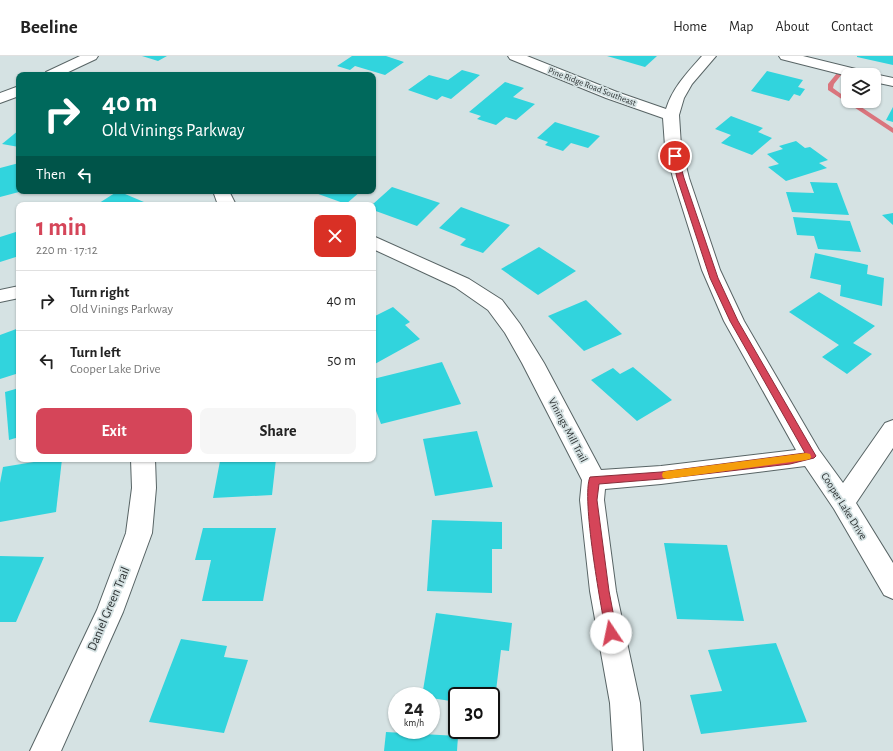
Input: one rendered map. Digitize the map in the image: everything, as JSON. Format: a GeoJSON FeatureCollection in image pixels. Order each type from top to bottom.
{"type":"FeatureCollection","features":[{"type":"Feature","properties":{"kind":"street"},"geometry":{"type":"LineString","coordinates":[[57,72],[91,56]]}},
{"type":"Feature","properties":{"kind":"street","name":"Pine Ridge Road Southeast"},"geometry":{"type":"LineString","coordinates":[[515,56],[602,93],[671,115]]}},
{"type":"Feature","properties":{"kind":"street","name":"Cooper Lake Drive"},"geometry":{"type":"LineString","coordinates":[[709,56],[686,82],[677,98],[671,115],[673,146],[678,166],[711,270],[734,321],[811,456],[843,502],[893,587]]}},
{"type":"Feature","properties":{"kind":"street"},"geometry":{"type":"LineString","coordinates":[[786,56],[841,70]]}},
{"type":"Feature","properties":{"kind":"street"},"geometry":{"type":"LineString","coordinates":[[881,79],[893,82]]}},
{"type":"Feature","properties":{"kind":"street"},"geometry":{"type":"LineString","coordinates":[[0,99],[16,91]]}},
{"type":"Feature","properties":{"kind":"street","name":"Vinings Mill Trail"},"geometry":{"type":"LineString","coordinates":[[376,243],[462,283],[494,304],[513,329],[533,363],[594,480]]}},
{"type":"Feature","properties":{"kind":"street"},"geometry":{"type":"LineString","coordinates":[[0,296],[16,293]]}},
{"type":"Feature","properties":{"kind":"street"},"geometry":{"type":"LineString","coordinates":[[843,502],[872,462],[893,429]]}},
{"type":"Feature","properties":{"kind":"street"},"geometry":{"type":"LineString","coordinates":[[628,751],[625,704],[603,591],[592,500],[594,480],[661,476],[811,456]]}},
{"type":"Feature","properties":{"kind":"street","name":"Daniel Green Trail"},"geometry":{"type":"LineString","coordinates":[[45,751],[110,612],[139,533],[144,488],[143,462]]}},
{"type":"Feature","properties":{"kind":"building"},"geometry":{"type":"Polygon","coordinates":[[[142,56],[167,56],[158,61],[142,56]]]}},
{"type":"Feature","properties":{"kind":"building"},"geometry":{"type":"Polygon","coordinates":[[[352,56],[386,56],[404,62],[385,75],[355,66],[350,70],[337,66],[352,56]]]}},
{"type":"Feature","properties":{"kind":"building"},"geometry":{"type":"Polygon","coordinates":[[[607,56],[657,56],[645,67],[607,56]]]}},
{"type":"Feature","properties":{"kind":"building"},"geometry":{"type":"Polygon","coordinates":[[[893,56],[893,65],[857,57],[893,56]]]}},
{"type":"Feature","properties":{"kind":"building"},"geometry":{"type":"Polygon","coordinates":[[[462,70],[480,75],[451,99],[442,96],[437,100],[408,90],[429,75],[448,80],[462,70]]]}},
{"type":"Feature","properties":{"kind":"building"},"geometry":{"type":"Polygon","coordinates":[[[767,71],[803,80],[798,87],[805,89],[800,96],[794,94],[789,101],[751,91],[767,71]]]}},
{"type":"Feature","properties":{"kind":"building"},"geometry":{"type":"Polygon","coordinates":[[[505,82],[524,88],[513,97],[535,104],[516,120],[506,117],[496,125],[477,119],[481,116],[469,112],[505,82]]]}},
{"type":"Feature","properties":{"kind":"building"},"geometry":{"type":"Polygon","coordinates":[[[893,107],[893,122],[886,120],[893,107]]]}},
{"type":"Feature","properties":{"kind":"building"},"geometry":{"type":"Polygon","coordinates":[[[731,116],[763,128],[758,132],[772,138],[752,155],[721,143],[731,135],[715,129],[731,116]]]}},
{"type":"Feature","properties":{"kind":"building"},"geometry":{"type":"Polygon","coordinates":[[[555,122],[600,136],[588,148],[571,143],[563,151],[545,145],[548,142],[537,138],[555,122]]]}},
{"type":"Feature","properties":{"kind":"building"},"geometry":{"type":"Polygon","coordinates":[[[16,132],[16,146],[2,144],[16,132]]]}},
{"type":"Feature","properties":{"kind":"building"},"geometry":{"type":"Polygon","coordinates":[[[796,141],[805,148],[810,147],[828,160],[819,163],[827,168],[786,181],[768,167],[779,164],[767,154],[783,149],[779,146],[796,141]]]}},
{"type":"Feature","properties":{"kind":"building"},"geometry":{"type":"Polygon","coordinates":[[[16,164],[16,193],[0,197],[0,168],[16,164]]]}},
{"type":"Feature","properties":{"kind":"building"},"geometry":{"type":"Polygon","coordinates":[[[810,182],[837,183],[849,215],[792,212],[786,192],[814,193],[810,182]]]}},
{"type":"Feature","properties":{"kind":"building"},"geometry":{"type":"Polygon","coordinates":[[[392,187],[440,203],[417,226],[376,211],[375,202],[392,187]]]}},
{"type":"Feature","properties":{"kind":"building"},"geometry":{"type":"Polygon","coordinates":[[[113,194],[125,194],[144,202],[101,202],[113,194]]]}},
{"type":"Feature","properties":{"kind":"building"},"geometry":{"type":"Polygon","coordinates":[[[318,194],[358,194],[348,202],[340,202],[318,194]]]}},
{"type":"Feature","properties":{"kind":"building"},"geometry":{"type":"Polygon","coordinates":[[[461,207],[510,225],[483,253],[460,245],[466,239],[439,228],[461,207]]]}},
{"type":"Feature","properties":{"kind":"building"},"geometry":{"type":"Polygon","coordinates":[[[893,213],[893,225],[882,215],[893,213]]]}},
{"type":"Feature","properties":{"kind":"building"},"geometry":{"type":"Polygon","coordinates":[[[793,217],[850,221],[861,252],[818,249],[814,236],[797,235],[793,217]]]}},
{"type":"Feature","properties":{"kind":"building"},"geometry":{"type":"Polygon","coordinates":[[[16,232],[16,257],[0,262],[0,237],[16,232]]]}},
{"type":"Feature","properties":{"kind":"building"},"geometry":{"type":"Polygon","coordinates":[[[539,247],[576,271],[538,295],[501,269],[539,247]]]}},
{"type":"Feature","properties":{"kind":"building"},"geometry":{"type":"Polygon","coordinates":[[[815,253],[868,265],[867,274],[884,278],[882,306],[840,296],[841,285],[810,278],[815,253]]]}},
{"type":"Feature","properties":{"kind":"building"},"geometry":{"type":"Polygon","coordinates":[[[819,292],[875,326],[853,343],[872,354],[847,374],[822,357],[839,345],[789,312],[819,292]]]}},
{"type":"Feature","properties":{"kind":"building"},"geometry":{"type":"Polygon","coordinates":[[[586,300],[622,334],[584,351],[548,316],[586,300]]]}},
{"type":"Feature","properties":{"kind":"building"},"geometry":{"type":"Polygon","coordinates":[[[393,307],[410,322],[405,325],[420,339],[376,363],[376,316],[393,307]]]}},
{"type":"Feature","properties":{"kind":"building"},"geometry":{"type":"Polygon","coordinates":[[[16,329],[16,374],[0,379],[0,335],[16,329]]]}},
{"type":"Feature","properties":{"kind":"building"},"geometry":{"type":"Polygon","coordinates":[[[442,362],[461,404],[381,424],[376,411],[376,378],[442,362]]]}},
{"type":"Feature","properties":{"kind":"building"},"geometry":{"type":"Polygon","coordinates":[[[633,367],[672,400],[637,421],[591,380],[613,368],[620,374],[633,367]]]}},
{"type":"Feature","properties":{"kind":"building"},"geometry":{"type":"Polygon","coordinates":[[[16,389],[16,438],[9,440],[5,392],[16,389]]]}},
{"type":"Feature","properties":{"kind":"building"},"geometry":{"type":"Polygon","coordinates":[[[477,431],[493,487],[435,496],[423,439],[477,431]]]}},
{"type":"Feature","properties":{"kind":"building"},"geometry":{"type":"Polygon","coordinates":[[[34,462],[62,462],[56,512],[0,522],[0,483],[3,467],[34,462]]]}},
{"type":"Feature","properties":{"kind":"building"},"geometry":{"type":"Polygon","coordinates":[[[220,462],[276,462],[272,495],[213,498],[220,462]]]}},
{"type":"Feature","properties":{"kind":"building"},"geometry":{"type":"Polygon","coordinates":[[[432,520],[502,522],[502,549],[492,549],[492,593],[427,591],[432,520]]]}},
{"type":"Feature","properties":{"kind":"building"},"geometry":{"type":"Polygon","coordinates":[[[203,528],[276,528],[263,601],[202,601],[211,560],[195,560],[203,528]]]}},
{"type":"Feature","properties":{"kind":"building"},"geometry":{"type":"Polygon","coordinates":[[[664,543],[727,545],[744,621],[677,619],[664,543]]]}},
{"type":"Feature","properties":{"kind":"building"},"geometry":{"type":"Polygon","coordinates":[[[0,556],[44,557],[16,622],[0,622],[0,556]]]}},
{"type":"Feature","properties":{"kind":"building"},"geometry":{"type":"Polygon","coordinates":[[[436,613],[512,623],[509,651],[501,650],[496,687],[448,687],[448,701],[440,699],[440,687],[424,687],[436,613]]]}},
{"type":"Feature","properties":{"kind":"building"},"geometry":{"type":"Polygon","coordinates":[[[181,639],[227,646],[224,657],[248,660],[224,733],[149,722],[181,639]]]}},
{"type":"Feature","properties":{"kind":"building"},"geometry":{"type":"Polygon","coordinates":[[[776,643],[807,722],[701,734],[690,695],[722,691],[708,650],[776,643]]]}},
{"type":"Feature","properties":{"kind":"building"},"geometry":{"type":"Polygon","coordinates":[[[386,732],[388,732],[388,739],[440,739],[440,735],[448,735],[448,739],[458,739],[457,751],[384,751],[386,732]]]}},
{"type":"Feature","properties":{"kind":"waterway"},"geometry":{"type":"LineString","coordinates":[[839,74],[831,84],[830,89],[893,131]]}},
{"type":"Feature","properties":{"kind":"slow traffic"},"geometry":{"type":"LineString","coordinates":[[667,475],[806,457]]}},
{"type":"Feature","properties":{"kind":"route"},"geometry":{"type":"LineString","coordinates":[[611,633],[603,591],[592,500],[594,480],[661,476],[811,456],[734,321],[714,278],[675,156]]}}]}
